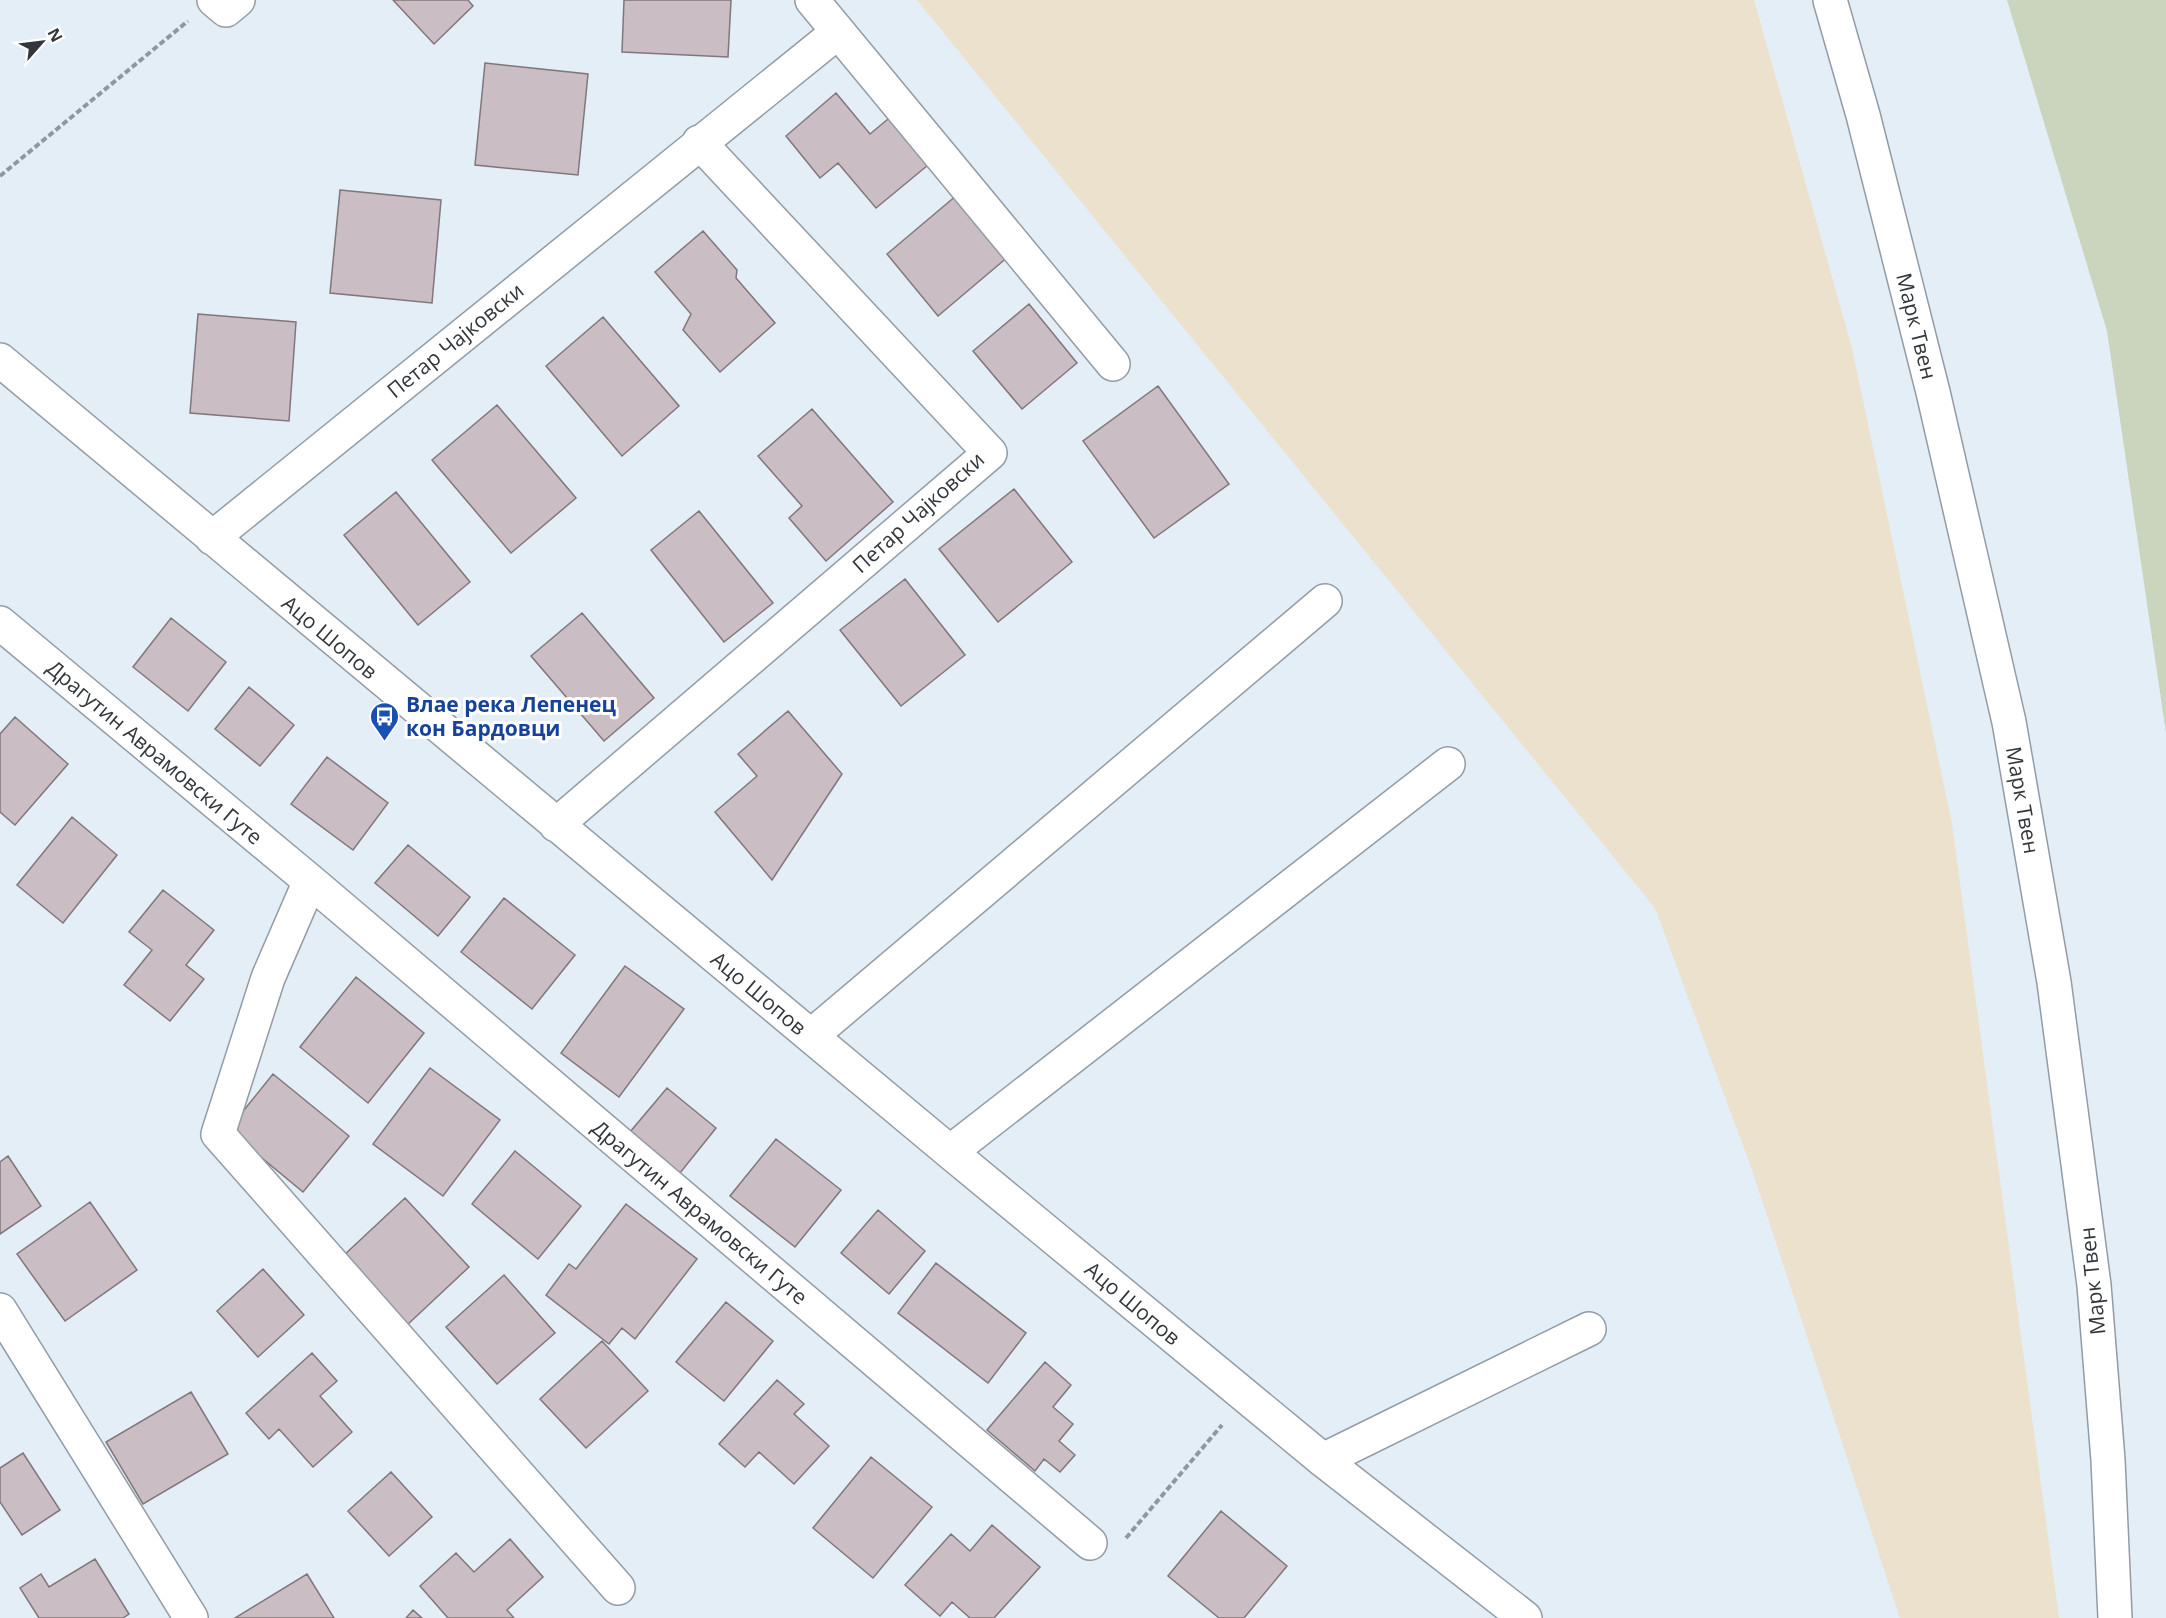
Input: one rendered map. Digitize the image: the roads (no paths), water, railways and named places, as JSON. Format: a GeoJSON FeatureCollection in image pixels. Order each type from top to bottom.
{"type":"FeatureCollection","features":[{"type":"Feature","properties":{"kind":"street"},"geometry":{"type":"LineString","coordinates":[[205,7],[226,10],[238,0]]}},
{"type":"Feature","properties":{"kind":"street"},"geometry":{"type":"LineString","coordinates":[[812,0],[1113,364]]}},
{"type":"Feature","properties":{"kind":"street","name":"Марк Твен"},"geometry":{"type":"LineString","coordinates":[[1830,0],[1863,115],[1930,380],[2009,722],[2054,982],[2094,1285],[2108,1460],[2115,1618]]}},
{"type":"Feature","properties":{"kind":"street","name":"Петар Чајковски"},"geometry":{"type":"LineString","coordinates":[[212,538],[699,142],[838,32]]}},
{"type":"Feature","properties":{"kind":"street","name":"Петар Чајковски"},"geometry":{"type":"LineString","coordinates":[[556,825],[990,453],[699,142]]}},
{"type":"Feature","properties":{"kind":"street","name":"Ацо Шопов"},"geometry":{"type":"LineString","coordinates":[[0,360],[556,825],[1323,1460],[1525,1618]]}},
{"type":"Feature","properties":{"kind":"street"},"geometry":{"type":"LineString","coordinates":[[811,1036],[1325,602]]}},
{"type":"Feature","properties":{"kind":"street","name":"Драгутин Аврамовски Гуте"},"geometry":{"type":"LineString","coordinates":[[0,622],[1090,1543]]}},
{"type":"Feature","properties":{"kind":"street"},"geometry":{"type":"LineString","coordinates":[[950,1152],[1448,764]]}},
{"type":"Feature","properties":{"kind":"street"},"geometry":{"type":"LineString","coordinates":[[310,882],[268,978],[218,1134],[618,1588]]}},
{"type":"Feature","properties":{"kind":"street"},"geometry":{"type":"LineString","coordinates":[[0,1310],[191,1618]]}},
{"type":"Feature","properties":{"kind":"street"},"geometry":{"type":"LineString","coordinates":[[1323,1460],[1589,1329]]}},
{"type":"Feature","properties":{"kind":"place","name":"Влае река Лепенец кон Бардовци"},"geometry":{"type":"Point","coordinates":[385,742]}}]}
